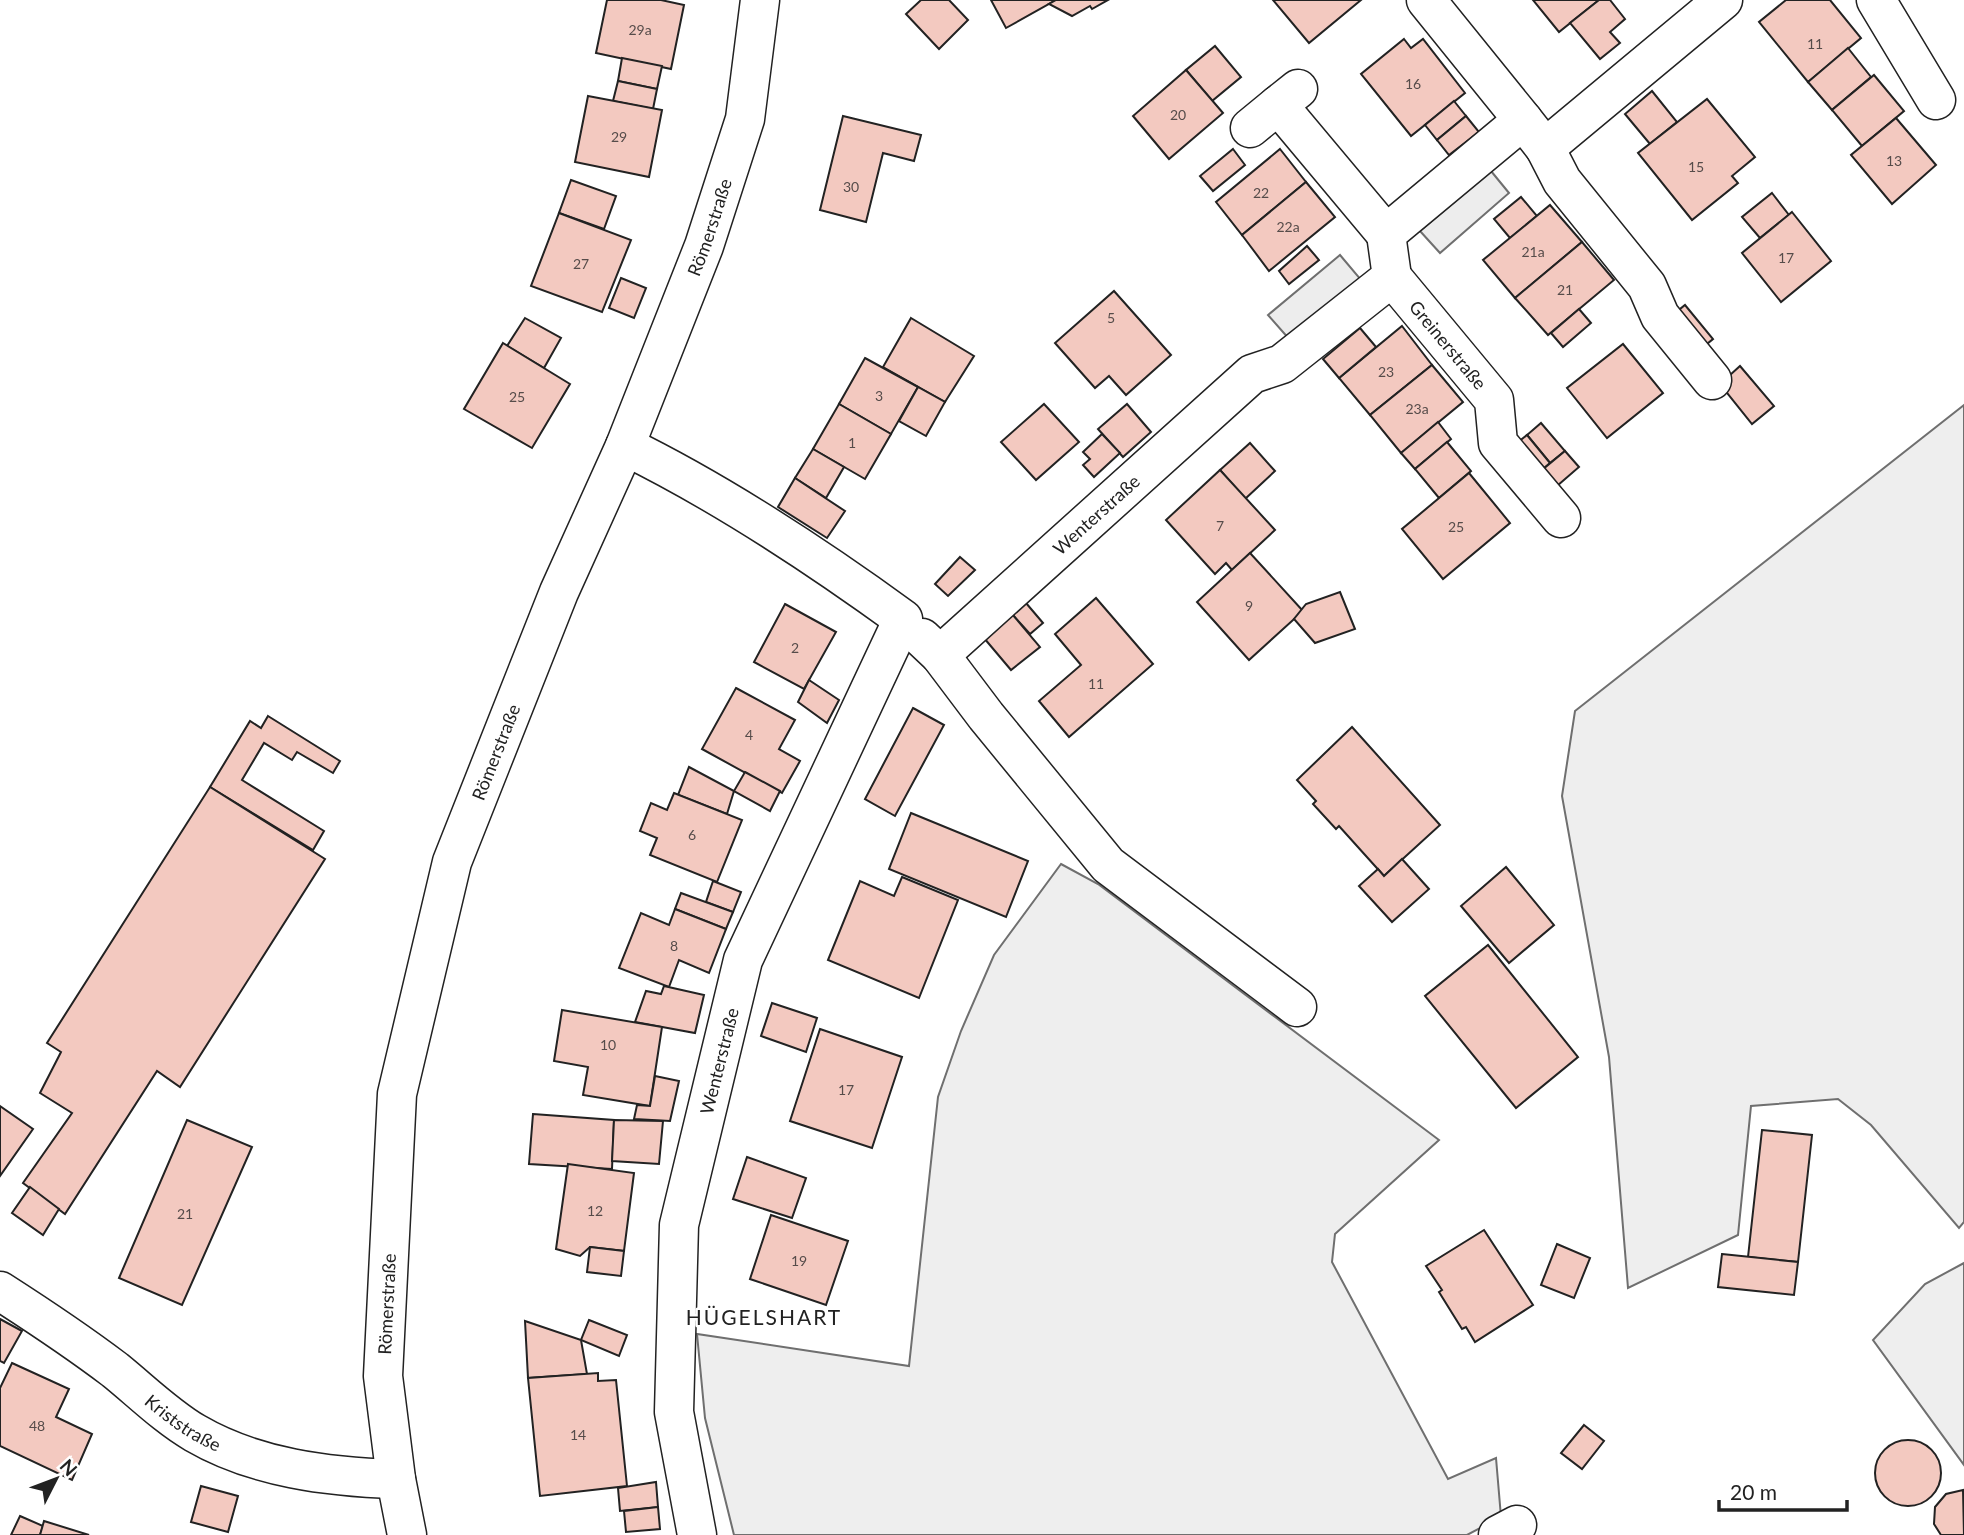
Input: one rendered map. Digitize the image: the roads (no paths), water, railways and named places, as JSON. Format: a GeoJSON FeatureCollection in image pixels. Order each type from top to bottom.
{"type":"FeatureCollection","features":[{"type":"Feature","properties":{"kind":"street","name":"Römerstraße"},"geometry":{"type":"LineString","coordinates":[[407,1535],[396,1479],[383,1376],[397,1094],[452,862],[559,592],[625,446],[704,246],[744,118],[760,0]]}},
{"type":"Feature","properties":{"kind":"street"},"geometry":{"type":"LineString","coordinates":[[1426,0],[1534,134],[1562,181],[1647,286],[1660,316],[1712,380]]}},
{"type":"Feature","properties":{"kind":"street"},"geometry":{"type":"LineString","coordinates":[[1386,234],[1534,134],[1723,0]]}},
{"type":"Feature","properties":{"kind":"street"},"geometry":{"type":"LineString","coordinates":[[1876,0],[1936,100]]}},
{"type":"Feature","properties":{"kind":"street"},"geometry":{"type":"LineString","coordinates":[[1275,107],[1386,234],[1391,277]]}},
{"type":"Feature","properties":{"kind":"street","name":"Wenterstraße"},"geometry":{"type":"LineString","coordinates":[[940,655],[1252,374],[1282,364],[1391,277]]}},
{"type":"Feature","properties":{"kind":"street","name":"Greinerstraße"},"geometry":{"type":"LineString","coordinates":[[1391,277],[1494,400],[1498,443],[1561,518]]}},
{"type":"Feature","properties":{"kind":"street"},"geometry":{"type":"LineString","coordinates":[[625,446],[692,481],[832,567],[903,619],[940,655],[986,716],[1108,865],[1297,1007]]}},
{"type":"Feature","properties":{"kind":"street","name":"Wenterstraße"},"geometry":{"type":"LineString","coordinates":[[697,1535],[674,1412],[680,1225],[743,960],[903,619]]}},
{"type":"Feature","properties":{"kind":"street","name":"Kriststraße"},"geometry":{"type":"LineString","coordinates":[[0,1291],[86,1348],[194,1432],[229,1450],[300,1471],[357,1478],[396,1479]]}},
{"type":"Feature","properties":{"kind":"district","name":"HÜGELSHART"},"geometry":{"type":"Point","coordinates":[764,1316]}}]}
